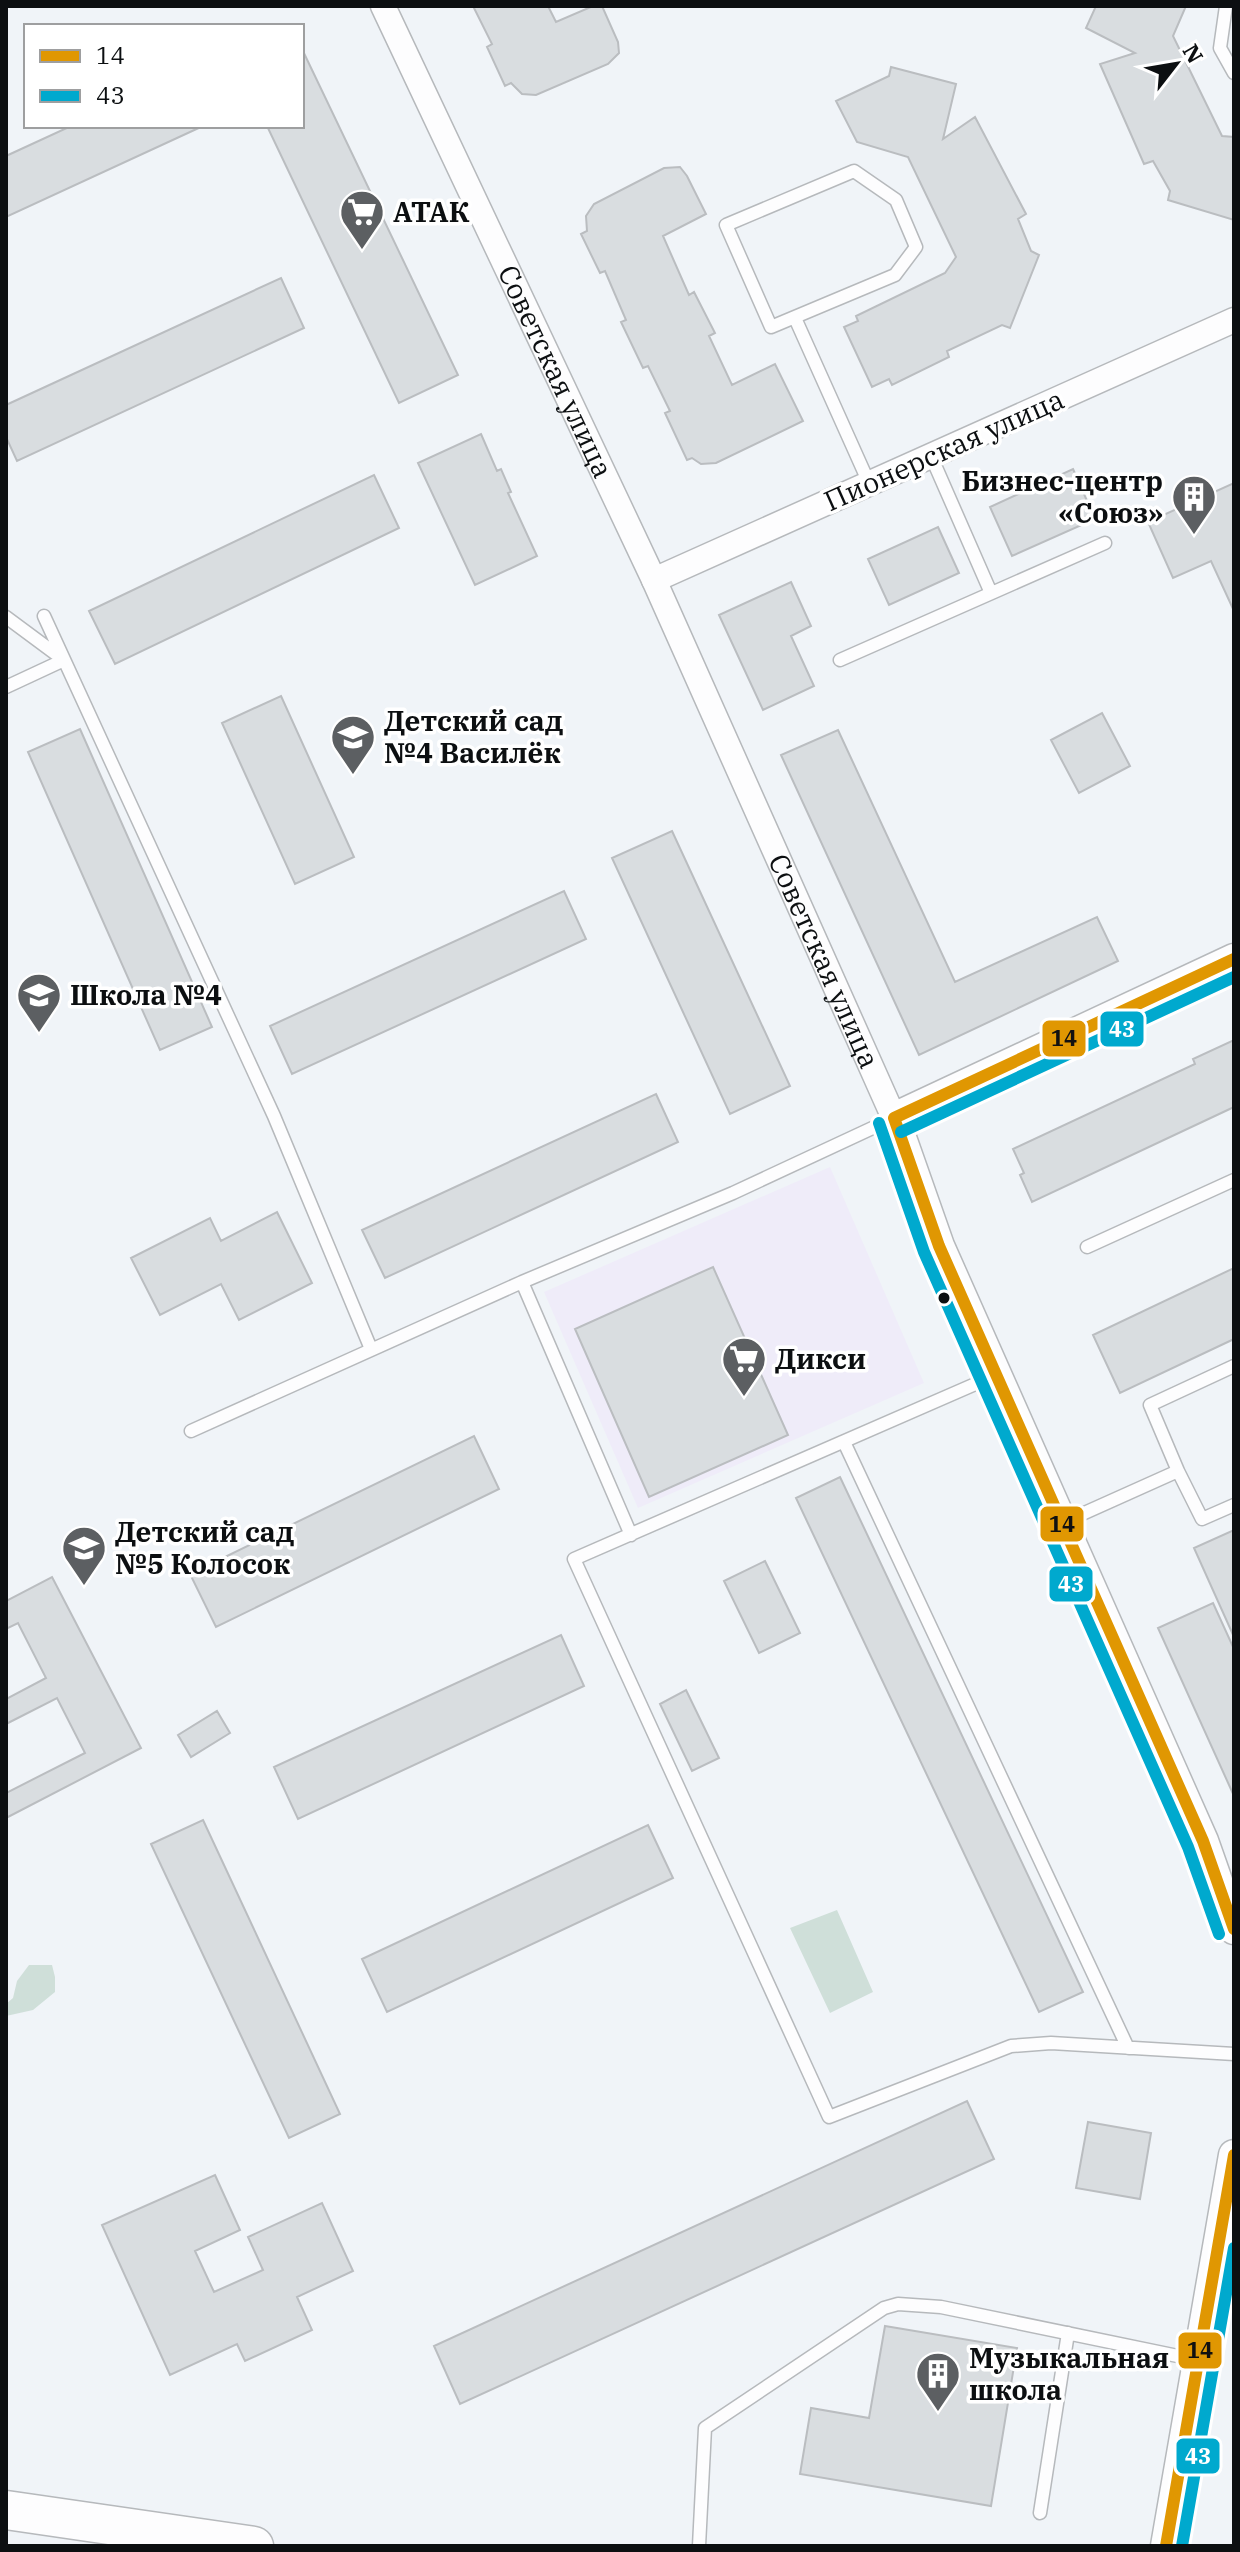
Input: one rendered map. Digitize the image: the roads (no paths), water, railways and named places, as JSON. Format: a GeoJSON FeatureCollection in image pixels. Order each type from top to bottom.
{"type":"FeatureCollection","features":[{"type":"Feature","properties":{"kind":"main road"},"geometry":{"type":"LineString","coordinates":[[6,2510],[254,2546]]}},
{"type":"Feature","properties":{"kind":"street","name":"Советская улица"},"geometry":{"type":"LineString","coordinates":[[383,6],[654,580],[894,1118],[939,1246],[1203,1841],[1234,1929]]}},
{"type":"Feature","properties":{"kind":"street","name":"Пионерская улица"},"geometry":{"type":"LineString","coordinates":[[654,580],[1234,320]]}},
{"type":"Feature","properties":{"kind":"street"},"geometry":{"type":"LineString","coordinates":[[894,1118],[1234,959]]}},
{"type":"Feature","properties":{"kind":"street"},"geometry":{"type":"LineString","coordinates":[[1166,2546],[1234,2155]]}},
{"type":"Feature","properties":{"kind":"lane"},"geometry":{"type":"LineString","coordinates":[[1226,6],[1220,48],[1234,73]]}},
{"type":"Feature","properties":{"kind":"lane"},"geometry":{"type":"LineString","coordinates":[[854,171],[896,200],[916,247],[895,275],[795,318],[771,327],[726,225],[854,171]]}},
{"type":"Feature","properties":{"kind":"lane"},"geometry":{"type":"LineString","coordinates":[[795,318],[869,483]]}},
{"type":"Feature","properties":{"kind":"lane"},"geometry":{"type":"LineString","coordinates":[[931,456],[991,593]]}},
{"type":"Feature","properties":{"kind":"lane"},"geometry":{"type":"LineString","coordinates":[[840,660],[1105,543]]}},
{"type":"Feature","properties":{"kind":"lane"},"geometry":{"type":"LineString","coordinates":[[44,616],[268,1101],[371,1349]]}},
{"type":"Feature","properties":{"kind":"lane"},"geometry":{"type":"LineString","coordinates":[[6,617],[64,660]]}},
{"type":"Feature","properties":{"kind":"lane"},"geometry":{"type":"LineString","coordinates":[[6,687],[64,660]]}},
{"type":"Feature","properties":{"kind":"lane"},"geometry":{"type":"LineString","coordinates":[[191,1431],[522,1282],[733,1193],[894,1118]]}},
{"type":"Feature","properties":{"kind":"lane"},"geometry":{"type":"LineString","coordinates":[[1087,1247],[1234,1180]]}},
{"type":"Feature","properties":{"kind":"lane"},"geometry":{"type":"LineString","coordinates":[[522,1282],[631,1535]]}},
{"type":"Feature","properties":{"kind":"lane"},"geometry":{"type":"LineString","coordinates":[[1234,1366],[1150,1405],[1202,1519],[1234,1505]]}},
{"type":"Feature","properties":{"kind":"lane"},"geometry":{"type":"LineString","coordinates":[[997,1375],[574,1559],[829,2117],[1011,2046],[1051,2043],[1234,2054]]}},
{"type":"Feature","properties":{"kind":"lane"},"geometry":{"type":"LineString","coordinates":[[844,1442],[1128,2048]]}},
{"type":"Feature","properties":{"kind":"lane"},"geometry":{"type":"LineString","coordinates":[[1062,1523],[1178,1471]]}},
{"type":"Feature","properties":{"kind":"lane"},"geometry":{"type":"LineString","coordinates":[[699,2546],[705,2428],[875,2312],[898,2304],[941,2307],[1199,2360]]}},
{"type":"Feature","properties":{"kind":"lane"},"geometry":{"type":"LineString","coordinates":[[1040,2513],[1068,2333]]}},
{"type":"Feature","properties":{"kind":"place","name":"АТАК"},"geometry":{"type":"Point","coordinates":[362,251]}},
{"type":"Feature","properties":{"kind":"place","name":"Бизнес-центр «Союз»"},"geometry":{"type":"Point","coordinates":[1194,536]}},
{"type":"Feature","properties":{"kind":"place","name":"Детский сад №4 Василёк"},"geometry":{"type":"Point","coordinates":[353,776]}},
{"type":"Feature","properties":{"kind":"place","name":"Школа №4"},"geometry":{"type":"Point","coordinates":[39,1034]}},
{"type":"Feature","properties":{"kind":"place","name":"Дикси"},"geometry":{"type":"Point","coordinates":[744,1398]}},
{"type":"Feature","properties":{"kind":"place","name":"Детский сад №5 Колосок"},"geometry":{"type":"Point","coordinates":[84,1587]}},
{"type":"Feature","properties":{"kind":"place","name":"Музыкальная школа"},"geometry":{"type":"Point","coordinates":[938,2413]}}]}
